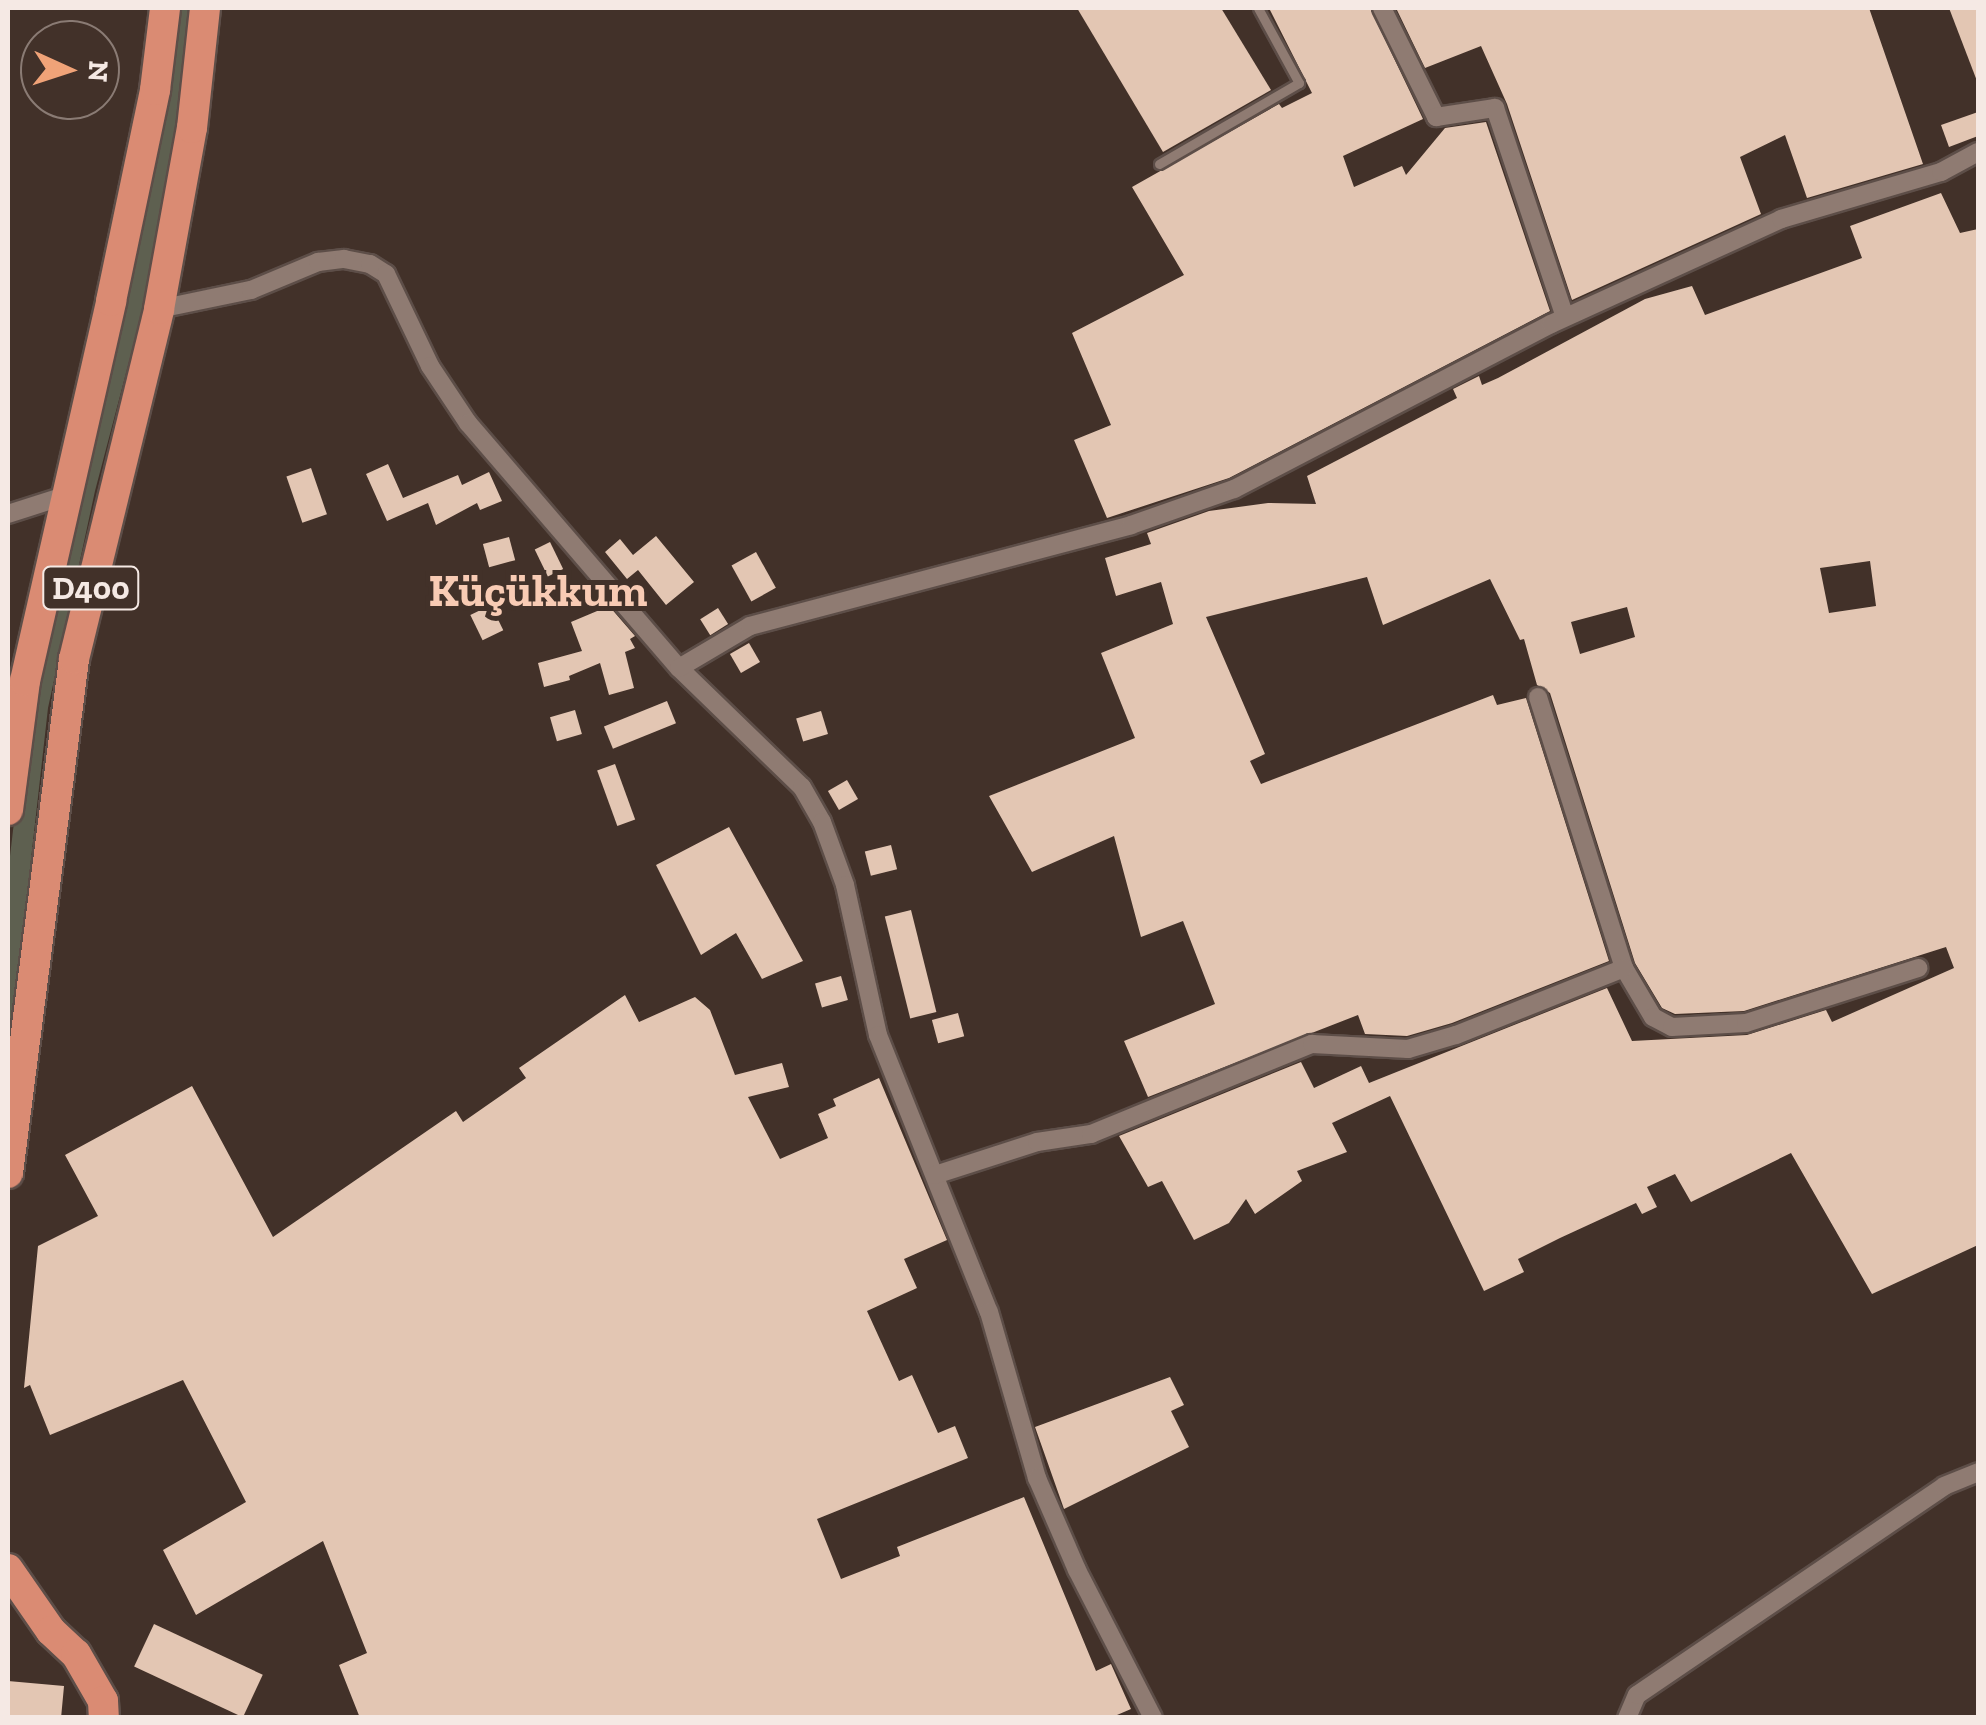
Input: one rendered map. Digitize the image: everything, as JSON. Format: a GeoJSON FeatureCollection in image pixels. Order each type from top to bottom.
{"type":"FeatureCollection","features":[{"type":"Feature","properties":{"kind":"highway","name":"D400"},"geometry":{"type":"LineString","coordinates":[[8,810],[24,681],[155,90],[165,8]]}},
{"type":"Feature","properties":{"kind":"highway","name":"D400"},"geometry":{"type":"LineString","coordinates":[[8,1174],[74,660],[158,309],[192,128],[205,8]]}},
{"type":"Feature","properties":{"kind":"highway"},"geometry":{"type":"LineString","coordinates":[[8,1570],[51,1631],[76,1654],[108,1712]]}},
{"type":"Feature","properties":{"kind":"highway"},"geometry":{"type":"LineString","coordinates":[[8,1611],[51,1631]]}},
{"type":"Feature","properties":{"kind":"street"},"geometry":{"type":"LineString","coordinates":[[1382,8],[1436,117],[1495,108],[1565,318]]}},
{"type":"Feature","properties":{"kind":"street"},"geometry":{"type":"LineString","coordinates":[[679,668],[750,626],[1131,525],[1234,490],[1565,318],[1781,219],[1942,172],[1978,152]]}},
{"type":"Feature","properties":{"kind":"street"},"geometry":{"type":"LineString","coordinates":[[158,309],[250,290],[318,262],[344,259],[370,264],[386,274],[430,366],[468,423],[679,668],[802,787],[822,822],[845,885],[878,1035],[899,1096],[936,1175],[989,1312],[1037,1478],[1077,1570],[1153,1718]]}},
{"type":"Feature","properties":{"kind":"street"},"geometry":{"type":"LineString","coordinates":[[8,514],[64,496]]}},
{"type":"Feature","properties":{"kind":"street"},"geometry":{"type":"LineString","coordinates":[[1538,697],[1624,968],[1653,1017],[1672,1027],[1746,1023],[1918,968]]}},
{"type":"Feature","properties":{"kind":"street"},"geometry":{"type":"LineString","coordinates":[[936,1175],[1037,1142],[1091,1134],[1312,1044],[1408,1049],[1456,1035],[1624,968]]}},
{"type":"Feature","properties":{"kind":"street"},"geometry":{"type":"LineString","coordinates":[[1627,1718],[1637,1695],[1944,1486],[1978,1472]]}},
{"type":"Feature","properties":{"kind":"lane"},"geometry":{"type":"LineString","coordinates":[[1159,164],[1298,83],[1258,8]]}},
{"type":"Feature","properties":{"kind":"green space"},"geometry":{"type":"Polygon","coordinates":[[[175,8],[190,8],[185,77],[146,297],[95,491],[48,708],[8,1064],[8,873],[16,805],[175,8]]]}},
{"type":"Feature","properties":{"kind":"building"},"geometry":{"type":"Polygon","coordinates":[[[1077,8],[1221,8],[1271,90],[1163,152],[1077,8]]]}},
{"type":"Feature","properties":{"kind":"building"},"geometry":{"type":"Polygon","coordinates":[[[1269,8],[1370,8],[1423,119],[1343,156],[1354,187],[1402,166],[1406,175],[1445,128],[1486,122],[1550,311],[1229,478],[1107,518],[1074,440],[1111,425],[1072,333],[1184,275],[1132,187],[1279,104],[1282,108],[1312,93],[1269,8]]]}},
{"type":"Feature","properties":{"kind":"building"},"geometry":{"type":"Polygon","coordinates":[[[1396,8],[1869,8],[1923,164],[1807,198],[1785,135],[1740,157],[1761,214],[1572,300],[1507,104],[1481,46],[1425,68],[1396,8]]]}},
{"type":"Feature","properties":{"kind":"building"},"geometry":{"type":"Polygon","coordinates":[[[1949,8],[1978,8],[1978,81],[1977,81],[1949,8]]]}},
{"type":"Feature","properties":{"kind":"building"},"geometry":{"type":"Polygon","coordinates":[[[1978,112],[1978,136],[1949,147],[1941,125],[1978,112]]]}},
{"type":"Feature","properties":{"kind":"building"},"geometry":{"type":"Polygon","coordinates":[[[1941,193],[1960,233],[1978,229],[1978,1245],[1872,1294],[1791,1153],[1691,1202],[1675,1174],[1647,1187],[1657,1207],[1642,1214],[1636,1203],[1560,1238],[1518,1259],[1524,1272],[1484,1291],[1390,1096],[1332,1123],[1347,1152],[1297,1171],[1302,1181],[1255,1214],[1246,1199],[1229,1223],[1194,1240],[1162,1181],[1148,1187],[1119,1136],[1301,1062],[1314,1088],[1361,1066],[1369,1083],[1607,988],[1632,1041],[1747,1035],[1826,1010],[1832,1022],[1954,968],[1946,947],[1744,1011],[1675,1014],[1662,1008],[1635,963],[1550,693],[1537,685],[1524,639],[1520,640],[1490,579],[1383,625],[1367,577],[1206,617],[1265,754],[1250,761],[1261,784],[1493,695],[1497,705],[1526,698],[1609,961],[1452,1023],[1407,1036],[1365,1034],[1358,1015],[1148,1097],[1124,1041],[1215,1004],[1183,921],[1141,937],[1114,836],[1032,872],[989,796],[1135,738],[1101,653],[1173,624],[1161,582],[1116,596],[1105,558],[1151,544],[1147,533],[1209,511],[1268,503],[1316,504],[1307,476],[1457,398],[1453,389],[1479,376],[1482,385],[1498,378],[1645,299],[1692,286],[1705,315],[1862,258],[1850,226],[1941,193]],[[1870,561],[1820,568],[1829,613],[1876,606],[1870,561]],[[1627,607],[1571,622],[1580,654],[1635,637],[1627,607]]]}},
{"type":"Feature","properties":{"kind":"building"},"geometry":{"type":"Polygon","coordinates":[[[388,464],[403,498],[458,475],[462,485],[489,472],[502,501],[480,510],[477,503],[436,525],[428,503],[387,521],[366,474],[388,464]]]}},
{"type":"Feature","properties":{"kind":"building"},"geometry":{"type":"Polygon","coordinates":[[[311,468],[327,514],[302,523],[286,476],[311,468]]]}},
{"type":"Feature","properties":{"kind":"building"},"geometry":{"type":"Polygon","coordinates":[[[656,536],[694,582],[666,605],[638,570],[627,579],[605,552],[620,539],[633,555],[656,536]]]}},
{"type":"Feature","properties":{"kind":"building"},"geometry":{"type":"Polygon","coordinates":[[[509,537],[515,560],[489,567],[483,544],[509,537]]]}},
{"type":"Feature","properties":{"kind":"building"},"geometry":{"type":"Polygon","coordinates":[[[550,542],[563,569],[548,576],[535,549],[550,542]]]}},
{"type":"Feature","properties":{"kind":"building"},"geometry":{"type":"Polygon","coordinates":[[[756,552],[776,588],[751,601],[732,566],[756,552]]]}},
{"type":"Feature","properties":{"kind":"building"},"geometry":{"type":"Polygon","coordinates":[[[491,605],[503,630],[483,640],[470,615],[491,605]]]}},
{"type":"Feature","properties":{"kind":"building"},"geometry":{"type":"Polygon","coordinates":[[[609,606],[635,636],[630,639],[635,648],[625,652],[634,688],[609,695],[600,663],[569,676],[570,680],[544,687],[538,663],[582,651],[571,622],[609,606]]]}},
{"type":"Feature","properties":{"kind":"building"},"geometry":{"type":"Polygon","coordinates":[[[718,608],[728,624],[710,635],[700,619],[718,608]]]}},
{"type":"Feature","properties":{"kind":"building"},"geometry":{"type":"Polygon","coordinates":[[[749,643],[760,662],[741,673],[730,654],[749,643]]]}},
{"type":"Feature","properties":{"kind":"building"},"geometry":{"type":"Polygon","coordinates":[[[667,701],[676,723],[613,749],[604,726],[667,701]]]}},
{"type":"Feature","properties":{"kind":"building"},"geometry":{"type":"Polygon","coordinates":[[[575,710],[582,734],[557,741],[550,717],[575,710]]]}},
{"type":"Feature","properties":{"kind":"building"},"geometry":{"type":"Polygon","coordinates":[[[821,711],[828,734],[803,742],[796,719],[821,711]]]}},
{"type":"Feature","properties":{"kind":"building"},"geometry":{"type":"Polygon","coordinates":[[[615,764],[635,819],[617,826],[597,770],[615,764]]]}},
{"type":"Feature","properties":{"kind":"building"},"geometry":{"type":"Polygon","coordinates":[[[847,780],[858,799],[839,810],[828,791],[847,780]]]}},
{"type":"Feature","properties":{"kind":"building"},"geometry":{"type":"Polygon","coordinates":[[[729,827],[803,961],[762,979],[736,933],[701,955],[656,865],[729,827]]]}},
{"type":"Feature","properties":{"kind":"building"},"geometry":{"type":"Polygon","coordinates":[[[891,845],[897,869],[871,876],[865,852],[891,845]]]}},
{"type":"Feature","properties":{"kind":"building"},"geometry":{"type":"Polygon","coordinates":[[[911,910],[936,1012],[910,1018],[885,917],[911,910]]]}},
{"type":"Feature","properties":{"kind":"building"},"geometry":{"type":"Polygon","coordinates":[[[841,976],[848,1000],[822,1007],[815,983],[841,976]]]}},
{"type":"Feature","properties":{"kind":"building"},"geometry":{"type":"Polygon","coordinates":[[[625,995],[639,1022],[695,997],[710,1010],[735,1075],[782,1063],[789,1087],[748,1097],[780,1159],[828,1138],[818,1114],[836,1106],[833,1099],[879,1078],[947,1240],[904,1259],[917,1288],[867,1311],[899,1381],[912,1375],[938,1433],[955,1426],[968,1458],[817,1519],[841,1579],[900,1556],[897,1547],[1024,1497],[1096,1671],[1111,1664],[1131,1709],[1110,1718],[360,1718],[339,1665],[367,1653],[323,1541],[196,1615],[163,1550],[246,1502],[183,1380],[50,1435],[30,1385],[24,1388],[38,1246],[98,1216],[65,1155],[192,1086],[273,1237],[456,1111],[463,1122],[526,1078],[519,1068],[625,995]]]}},
{"type":"Feature","properties":{"kind":"building"},"geometry":{"type":"Polygon","coordinates":[[[958,1013],[964,1036],[938,1043],[932,1020],[958,1013]]]}},
{"type":"Feature","properties":{"kind":"building"},"geometry":{"type":"Polygon","coordinates":[[[1170,1377],[1184,1405],[1171,1411],[1189,1447],[1064,1509],[1035,1427],[1170,1377]]]}},
{"type":"Feature","properties":{"kind":"building"},"geometry":{"type":"Polygon","coordinates":[[[154,1624],[263,1675],[243,1717],[134,1667],[154,1624]]]}},
{"type":"Feature","properties":{"kind":"building"},"geometry":{"type":"Polygon","coordinates":[[[8,1681],[64,1686],[61,1718],[8,1718],[8,1681]]]}},
{"type":"Feature","properties":{"kind":"district","name":"Küçükkum"},"geometry":{"type":"Point","coordinates":[538,592]}}]}
